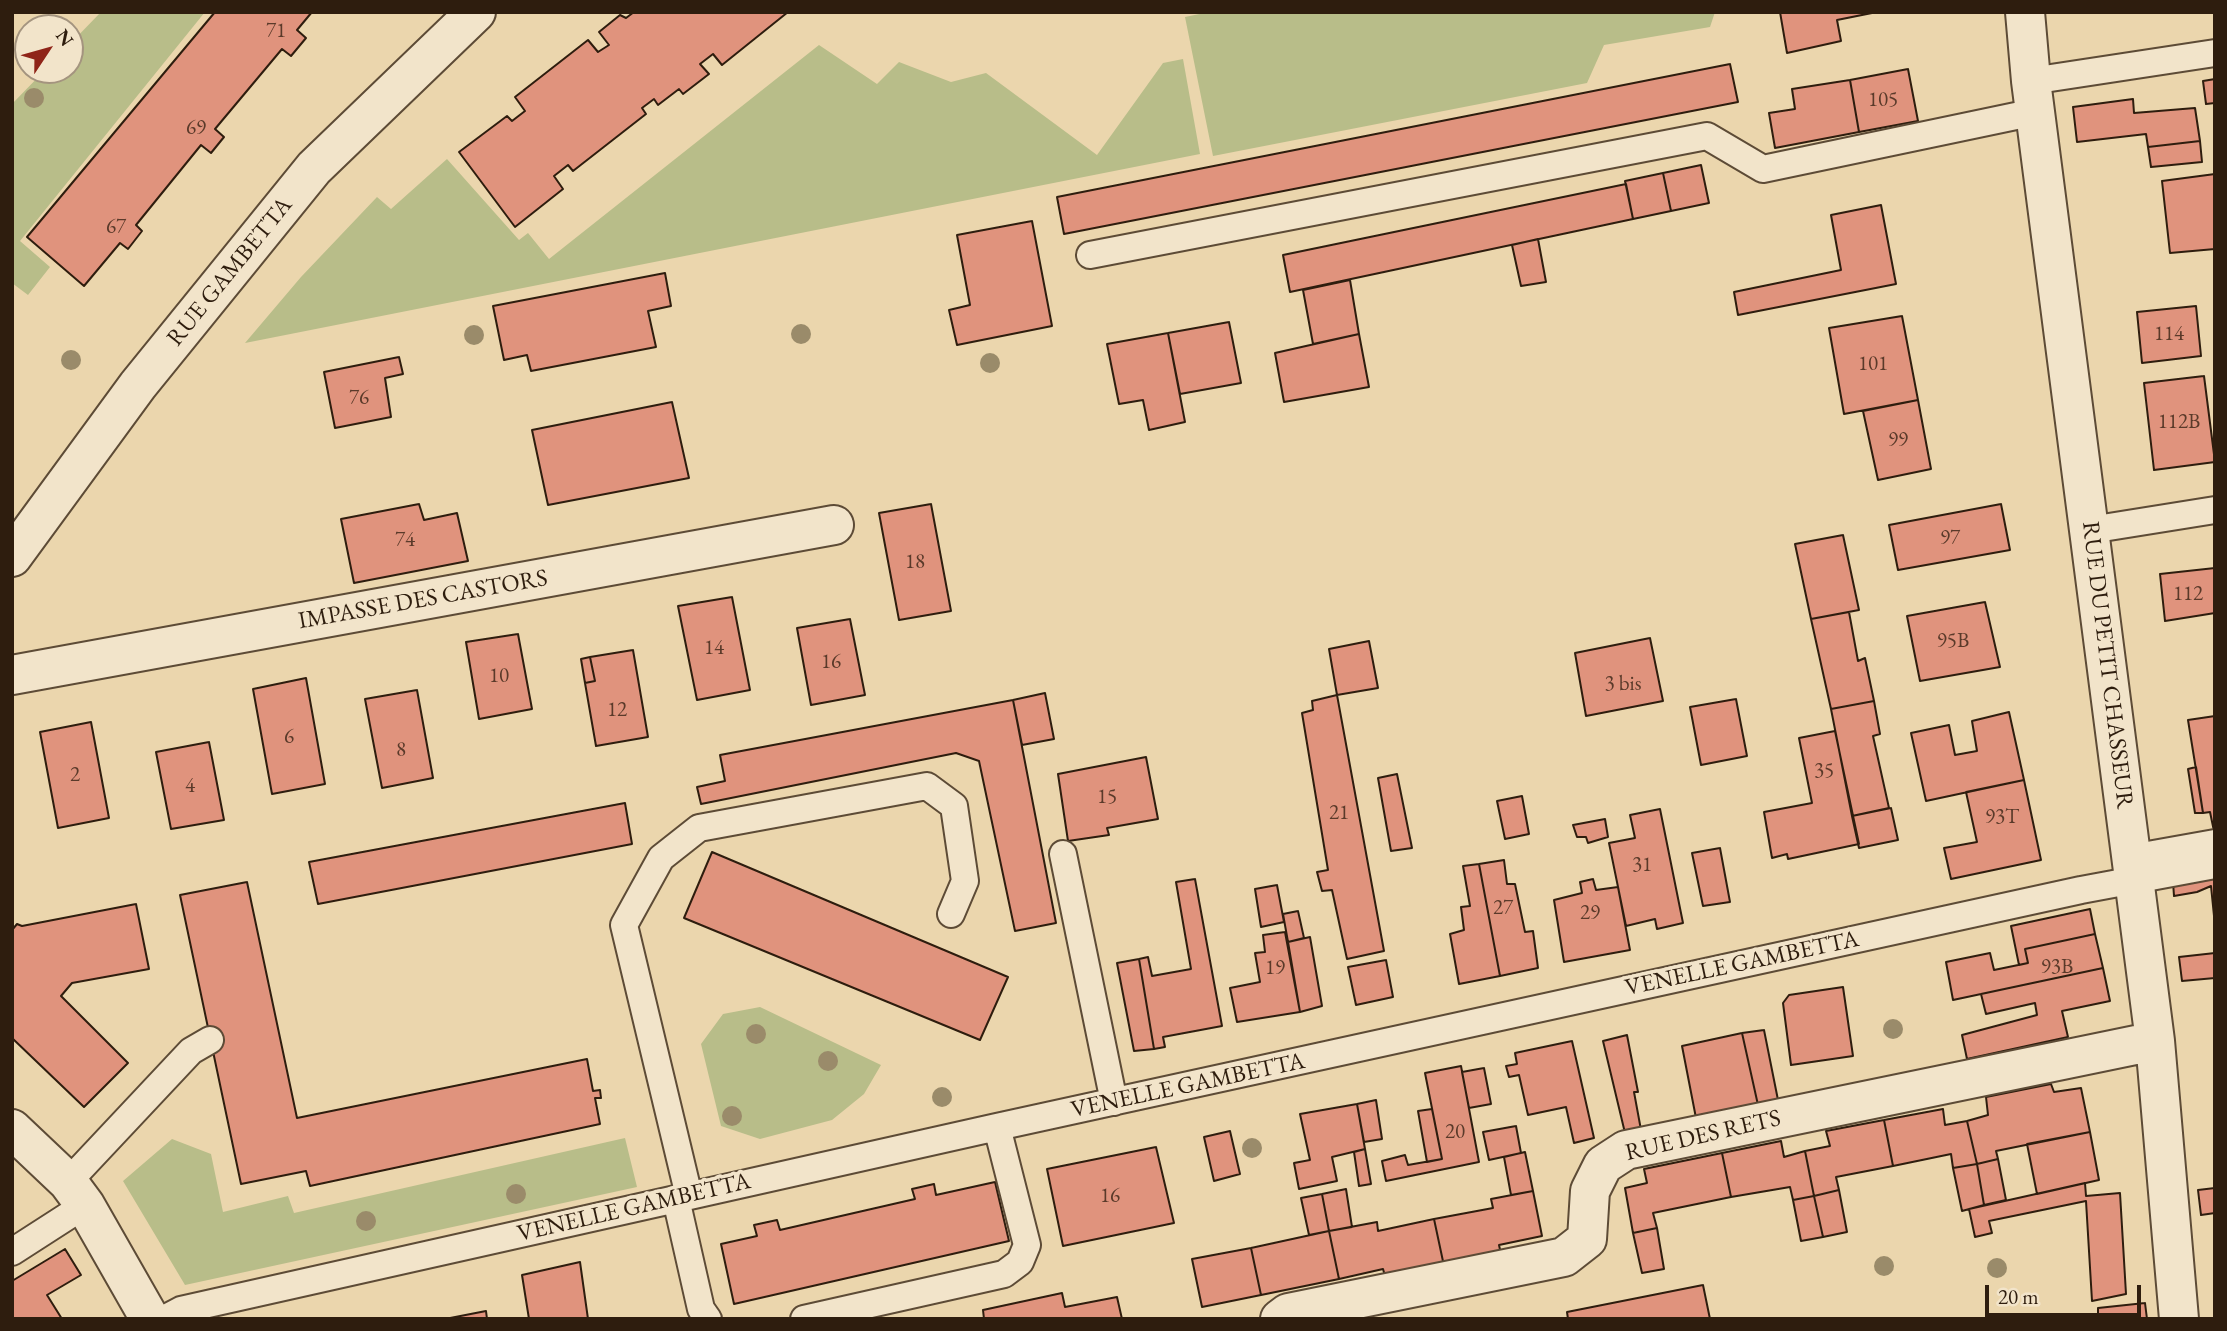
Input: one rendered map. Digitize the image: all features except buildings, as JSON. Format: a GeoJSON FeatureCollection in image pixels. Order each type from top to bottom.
{"type":"FeatureCollection","features":[{"type":"Feature","properties":{"kind":"street","name":"RUE GAMBETTA"},"geometry":{"type":"LineString","coordinates":[[12,557],[138,385],[314,168],[476,12]]}},
{"type":"Feature","properties":{"kind":"street","name":"RUE DU PETIT CHASSEUR"},"geometry":{"type":"LineString","coordinates":[[2025,12],[2033,97],[2155,1041],[2179,1319]]}},
{"type":"Feature","properties":{"kind":"street","name":"IMPASSE DES CASTORS"},"geometry":{"type":"LineString","coordinates":[[12,675],[834,525]]}},
{"type":"Feature","properties":{"kind":"street","name":"RUE DES RETS"},"geometry":{"type":"LineString","coordinates":[[1280,1319],[1288,1313],[1564,1257],[1587,1239],[1590,1191],[1603,1165],[1626,1150],[2155,1041]]}},
{"type":"Feature","properties":{"kind":"street"},"geometry":{"type":"LineString","coordinates":[[12,1129],[76,1194],[150,1319]]}},
{"type":"Feature","properties":{"kind":"lane"},"geometry":{"type":"LineString","coordinates":[[1090,255],[1707,136],[1763,169],[2033,97],[2215,53]]}},
{"type":"Feature","properties":{"kind":"lane"},"geometry":{"type":"LineString","coordinates":[[2090,530],[2215,510]]}},
{"type":"Feature","properties":{"kind":"lane"},"geometry":{"type":"LineString","coordinates":[[708,1319],[701,1308],[682,1197],[624,925],[661,858],[699,828],[927,786],[954,806],[965,881],[951,914]]}},
{"type":"Feature","properties":{"kind":"lane"},"geometry":{"type":"LineString","coordinates":[[2133,870],[2215,843]]}},
{"type":"Feature","properties":{"kind":"lane"},"geometry":{"type":"LineString","coordinates":[[1063,854],[1114,1102]]}},
{"type":"Feature","properties":{"kind":"lane","name":"VENELLE GAMBETTA"},"geometry":{"type":"LineString","coordinates":[[164,1319],[181,1310],[682,1197],[2081,890],[2133,870],[2215,865]]}},
{"type":"Feature","properties":{"kind":"lane"},"geometry":{"type":"LineString","coordinates":[[12,1252],[76,1194],[191,1051],[210,1040]]}},
{"type":"Feature","properties":{"kind":"lane"},"geometry":{"type":"LineString","coordinates":[[804,1319],[1004,1275],[1020,1262],[1027,1245],[997,1128]]}},
{"type":"Feature","properties":{"kind":"green space"},"geometry":{"type":"Polygon","coordinates":[[[101,12],[205,12],[20,241],[50,267],[28,295],[12,283],[12,104],[31,84],[84,84],[84,30],[101,12]]]}},
{"type":"Feature","properties":{"kind":"green space"},"geometry":{"type":"Polygon","coordinates":[[[1209,12],[1715,12],[1710,27],[1604,45],[1587,83],[1213,156],[1185,17],[1209,12]]]}},
{"type":"Feature","properties":{"kind":"green space"},"geometry":{"type":"Polygon","coordinates":[[[819,45],[877,84],[899,62],[951,82],[986,73],[1097,155],[1163,63],[1183,59],[1200,154],[245,343],[301,277],[377,197],[391,209],[447,159],[519,240],[528,233],[549,259],[819,45]]]}},
{"type":"Feature","properties":{"kind":"green space"},"geometry":{"type":"Polygon","coordinates":[[[760,1007],[881,1065],[864,1094],[832,1120],[760,1139],[721,1126],[701,1044],[723,1014],[760,1007]]]}},
{"type":"Feature","properties":{"kind":"green space"},"geometry":{"type":"Polygon","coordinates":[[[625,1138],[637,1187],[185,1285],[123,1181],[172,1139],[211,1154],[223,1212],[288,1196],[294,1213],[625,1138]]]}}]}
